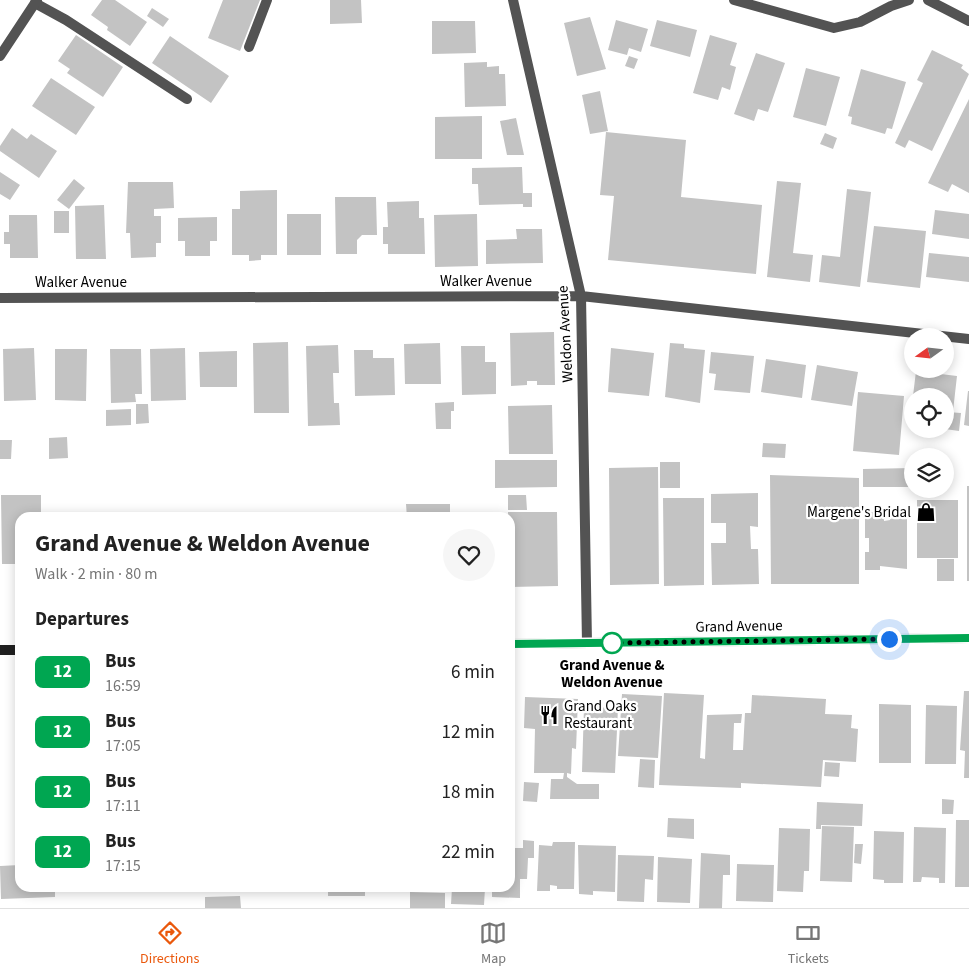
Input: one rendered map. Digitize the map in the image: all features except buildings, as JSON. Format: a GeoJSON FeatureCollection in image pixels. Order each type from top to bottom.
{"type":"FeatureCollection","features":[{"type":"Feature","properties":{"kind":"main road","name":"Grand Avenue"},"geometry":{"type":"LineString","coordinates":[[515,644],[969,638]]}},
{"type":"Feature","properties":{"kind":"main road"},"geometry":{"type":"LineString","coordinates":[[0,650],[15,650]]}},
{"type":"Feature","properties":{"kind":"street"},"geometry":{"type":"LineString","coordinates":[[249,47],[267,0]]}},
{"type":"Feature","properties":{"kind":"street","name":"Weldon Avenue"},"geometry":{"type":"LineString","coordinates":[[514,0],[581,296],[587,643]]}},
{"type":"Feature","properties":{"kind":"street"},"geometry":{"type":"LineString","coordinates":[[734,0],[834,28],[860,22],[892,3],[909,0]]}},
{"type":"Feature","properties":{"kind":"street"},"geometry":{"type":"LineString","coordinates":[[928,0],[969,21]]}},
{"type":"Feature","properties":{"kind":"street"},"geometry":{"type":"LineString","coordinates":[[0,56],[36,2],[187,99]]}},
{"type":"Feature","properties":{"kind":"street","name":"Walker Avenue"},"geometry":{"type":"LineString","coordinates":[[0,298],[581,296],[969,339]]}},
{"type":"Feature","properties":{"kind":"bus line","name":"12"},"geometry":{"type":"LineString","coordinates":[[515,644],[969,638]]}},
{"type":"Feature","properties":{"kind":"place","name":"Margene's Bridal"},"geometry":{"type":"Point","coordinates":[926,512]}},
{"type":"Feature","properties":{"kind":"place","name":"Grand Avenue & Weldon Avenue"},"geometry":{"type":"Point","coordinates":[612,643]}},
{"type":"Feature","properties":{"kind":"place","name":"Grand Oaks Restaurant"},"geometry":{"type":"Point","coordinates":[549,715]}},
{"type":"Feature","properties":{"kind":"route"},"geometry":{"type":"LineString","coordinates":[[612,643],[610,643],[889,639]]}}]}
